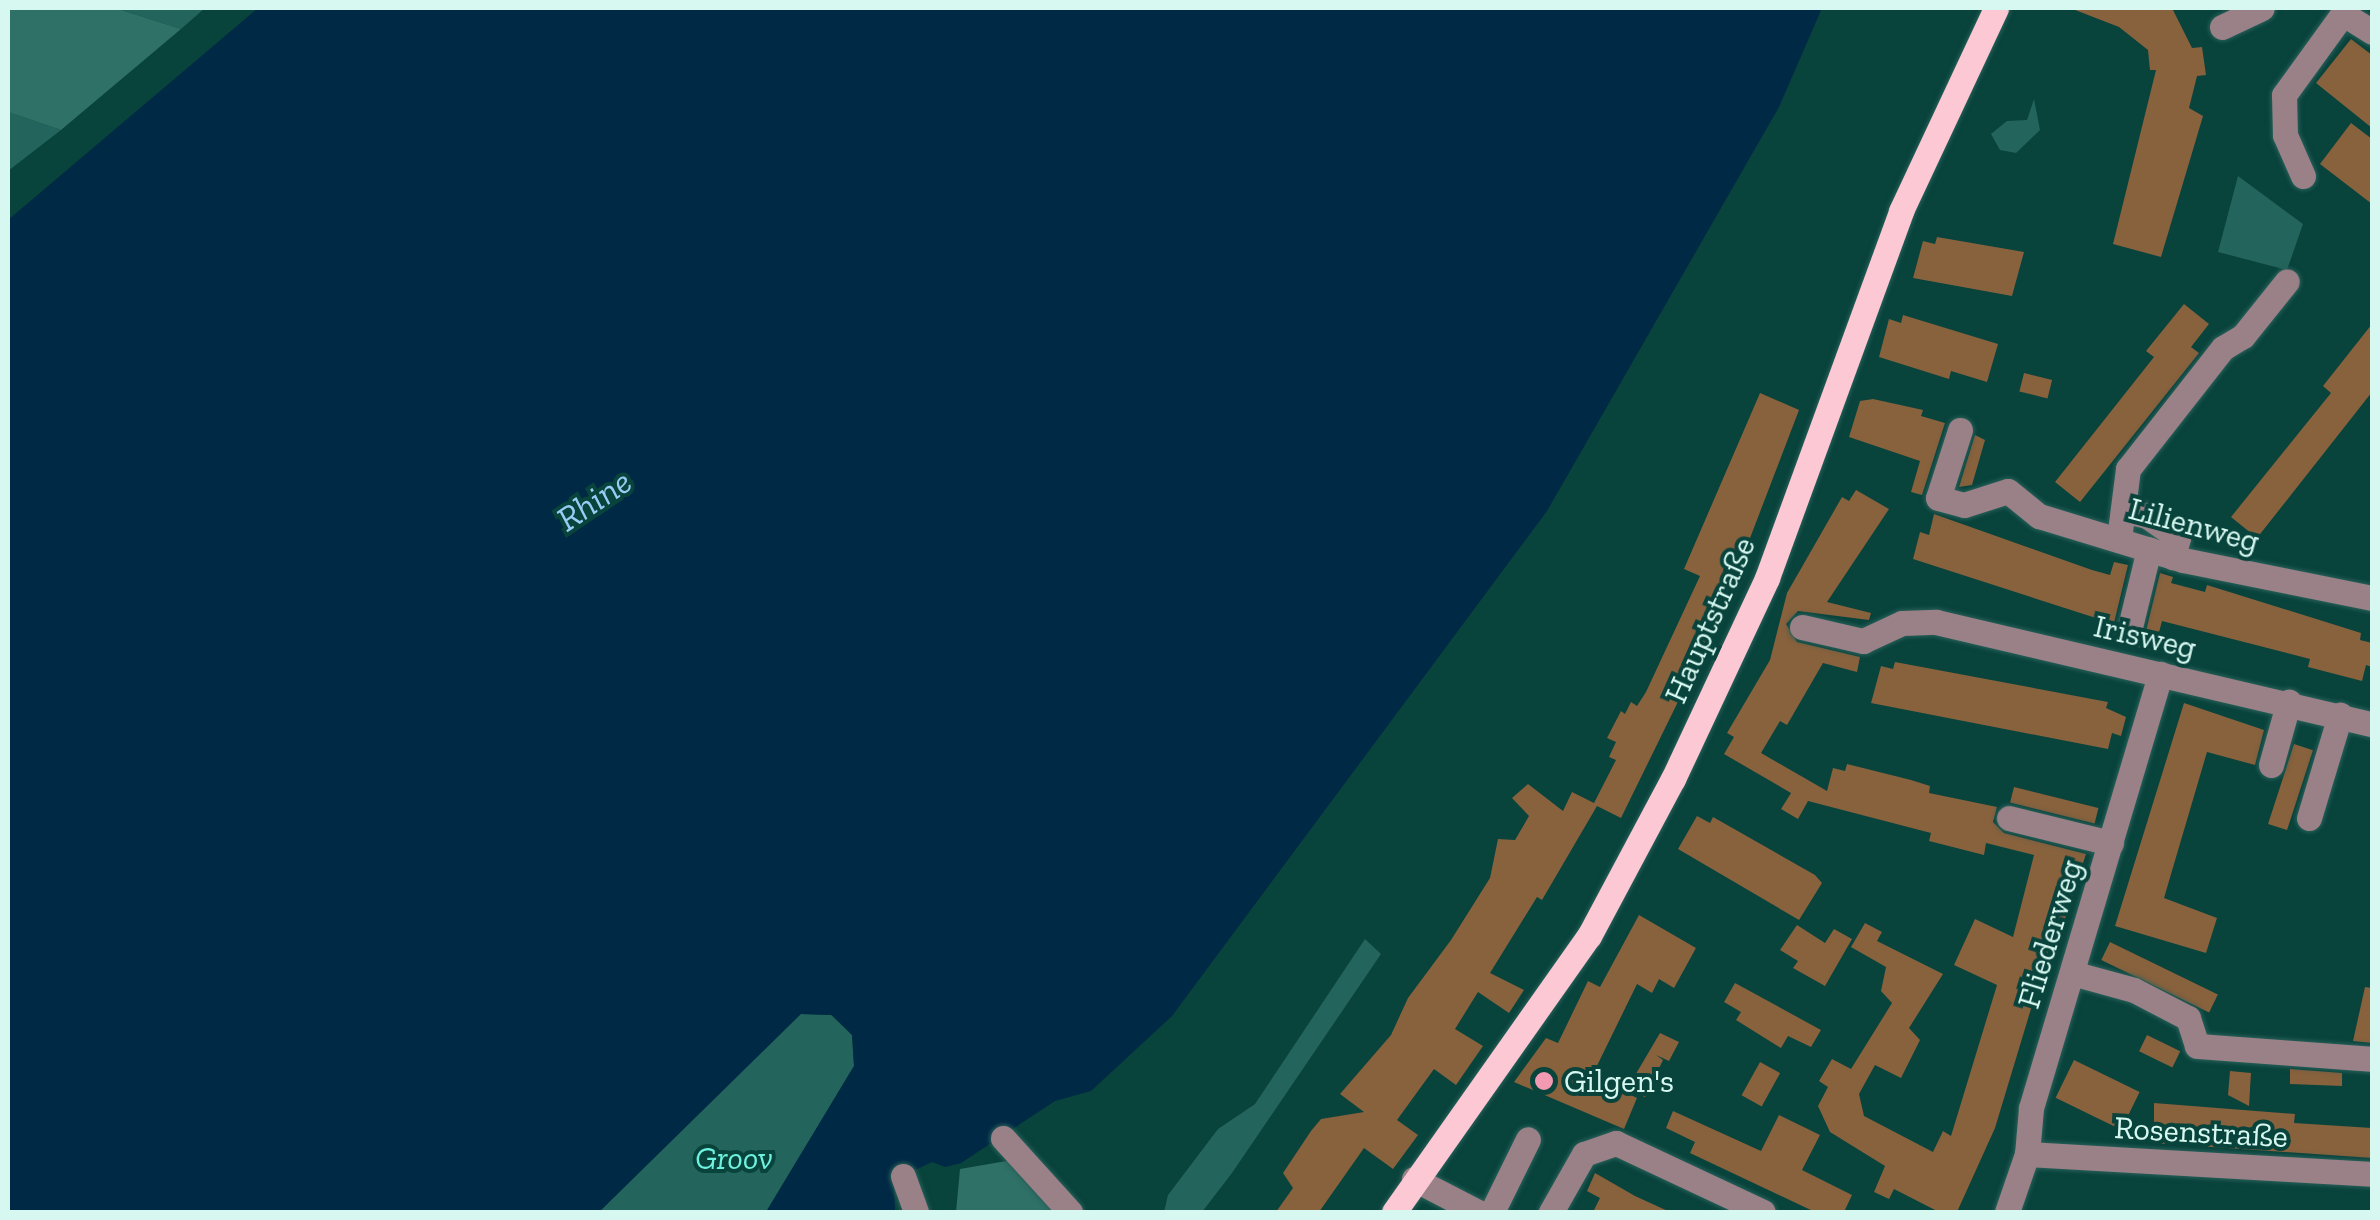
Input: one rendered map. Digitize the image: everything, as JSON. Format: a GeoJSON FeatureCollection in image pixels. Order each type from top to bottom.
{"type":"FeatureCollection","features":[{"type":"Feature","properties":{"kind":"main road","name":"Hauptstraße"},"geometry":{"type":"LineString","coordinates":[[1394,1212],[1414,1178],[1589,936],[1673,779],[1768,578],[1901,210],[1996,8]]}},
{"type":"Feature","properties":{"kind":"street"},"geometry":{"type":"LineString","coordinates":[[2222,27],[2262,8]]}},
{"type":"Feature","properties":{"kind":"street"},"geometry":{"type":"LineString","coordinates":[[2303,176],[2285,135],[2284,95],[2346,11],[2372,32]]}},
{"type":"Feature","properties":{"kind":"street"},"geometry":{"type":"LineString","coordinates":[[2119,539],[2134,461],[2223,348],[2243,336],[2288,280]]}},
{"type":"Feature","properties":{"kind":"street","name":"Lilienweg"},"geometry":{"type":"LineString","coordinates":[[1960,430],[1938,498],[1964,506],[2008,491],[2039,516],[2161,553],[2372,598]]}},
{"type":"Feature","properties":{"kind":"street"},"geometry":{"type":"LineString","coordinates":[[2122,510],[2148,516],[2178,538],[2161,553],[2129,632]]}},
{"type":"Feature","properties":{"kind":"street","name":"Irisweg"},"geometry":{"type":"LineString","coordinates":[[1802,627],[1863,641],[1902,623],[1936,622],[2289,701],[2372,724]]}},
{"type":"Feature","properties":{"kind":"street","name":"Fliederweg"},"geometry":{"type":"LineString","coordinates":[[2007,1212],[2027,1154],[2031,1108],[2160,674]]}},
{"type":"Feature","properties":{"kind":"street"},"geometry":{"type":"LineString","coordinates":[[2271,764],[2289,701]]}},
{"type":"Feature","properties":{"kind":"street"},"geometry":{"type":"LineString","coordinates":[[2309,818],[2340,714]]}},
{"type":"Feature","properties":{"kind":"street"},"geometry":{"type":"LineString","coordinates":[[2009,818],[2111,843]]}},
{"type":"Feature","properties":{"kind":"street"},"geometry":{"type":"LineString","coordinates":[[2072,973],[2134,990],[2188,1018],[2197,1046],[2372,1059]]}},
{"type":"Feature","properties":{"kind":"street"},"geometry":{"type":"LineString","coordinates":[[1003,1138],[1070,1212]]}},
{"type":"Feature","properties":{"kind":"street"},"geometry":{"type":"LineString","coordinates":[[1492,1212],[1528,1139]]}},
{"type":"Feature","properties":{"kind":"street"},"geometry":{"type":"LineString","coordinates":[[1551,1212],[1584,1154],[1616,1143],[1763,1212]]}},
{"type":"Feature","properties":{"kind":"street","name":"Rosenstraße"},"geometry":{"type":"LineString","coordinates":[[2027,1154],[2372,1174]]}},
{"type":"Feature","properties":{"kind":"street"},"geometry":{"type":"LineString","coordinates":[[902,1176],[916,1212]]}},
{"type":"Feature","properties":{"kind":"street"},"geometry":{"type":"LineString","coordinates":[[1414,1178],[1478,1212]]}},
{"type":"Feature","properties":{"kind":"green space"},"geometry":{"type":"Polygon","coordinates":[[[115,8],[205,8],[181,29],[115,8]]]}},
{"type":"Feature","properties":{"kind":"green space"},"geometry":{"type":"Polygon","coordinates":[[[2034,99],[2040,130],[2016,153],[2000,150],[1991,134],[2007,121],[2027,120],[2034,99]]]}},
{"type":"Feature","properties":{"kind":"green space"},"geometry":{"type":"Polygon","coordinates":[[[8,112],[61,130],[8,171],[8,112]]]}},
{"type":"Feature","properties":{"kind":"green space"},"geometry":{"type":"Polygon","coordinates":[[[2238,176],[2303,224],[2287,270],[2218,252],[2238,176]]]}},
{"type":"Feature","properties":{"kind":"green space"},"geometry":{"type":"Polygon","coordinates":[[[1365,939],[1381,954],[1232,1173],[1202,1212],[1164,1212],[1168,1195],[1218,1129],[1255,1104],[1365,939]]]}},
{"type":"Feature","properties":{"kind":"green space","name":"Groov"},"geometry":{"type":"Polygon","coordinates":[[[800,1014],[831,1015],[852,1035],[854,1066],[766,1212],[599,1212],[800,1014]]]}},
{"type":"Feature","properties":{"kind":"shaded area"},"geometry":{"type":"Polygon","coordinates":[[[8,8],[115,8],[181,29],[61,130],[8,112],[8,8]]]}},
{"type":"Feature","properties":{"kind":"shaded area"},"geometry":{"type":"Polygon","coordinates":[[[1012,1160],[1056,1212],[956,1212],[960,1169],[1012,1160]]]}},
{"type":"Feature","properties":{"kind":"water","name":"Rhine"},"geometry":{"type":"Polygon","coordinates":[[[258,8],[1822,8],[1779,107],[1547,511],[1172,1016],[1091,1091],[1055,1101],[961,1163],[945,1167],[932,1162],[894,1180],[895,1212],[766,1212],[854,1066],[852,1035],[832,1015],[801,1014],[599,1212],[8,1212],[8,220],[258,8]]]}},
{"type":"Feature","properties":{"kind":"building"},"geometry":{"type":"Polygon","coordinates":[[[2070,8],[2172,8],[2192,48],[2202,47],[2206,75],[2197,76],[2189,108],[2203,116],[2161,257],[2113,244],[2156,70],[2150,70],[2148,50],[2119,27],[2070,8]]]}},
{"type":"Feature","properties":{"kind":"building"},"geometry":{"type":"Polygon","coordinates":[[[2351,39],[2372,55],[2372,128],[2316,83],[2351,39]]]}},
{"type":"Feature","properties":{"kind":"building"},"geometry":{"type":"Polygon","coordinates":[[[2351,123],[2372,139],[2372,204],[2320,164],[2351,123]]]}},
{"type":"Feature","properties":{"kind":"building"},"geometry":{"type":"Polygon","coordinates":[[[1937,237],[2024,252],[2012,296],[1913,278],[1923,241],[1935,244],[1937,237]]]}},
{"type":"Feature","properties":{"kind":"building"},"geometry":{"type":"Polygon","coordinates":[[[2184,304],[2209,324],[2191,347],[2199,353],[2080,502],[2055,482],[2154,357],[2146,351],[2184,304]]]}},
{"type":"Feature","properties":{"kind":"building"},"geometry":{"type":"Polygon","coordinates":[[[1903,315],[1998,344],[1987,382],[1951,371],[1949,379],[1879,357],[1889,319],[1901,323],[1903,315]]]}},
{"type":"Feature","properties":{"kind":"building"},"geometry":{"type":"Polygon","coordinates":[[[2372,324],[2372,392],[2257,538],[2231,517],[2331,393],[2323,386],[2372,324]]]}},
{"type":"Feature","properties":{"kind":"building"},"geometry":{"type":"Polygon","coordinates":[[[2024,373],[2052,380],[2048,398],[2019,391],[2024,373]]]}},
{"type":"Feature","properties":{"kind":"building"},"geometry":{"type":"Polygon","coordinates":[[[1760,393],[1799,410],[1721,614],[1621,818],[1597,806],[1542,900],[1537,897],[1490,973],[1524,990],[1509,1013],[1478,992],[1455,1029],[1483,1046],[1456,1085],[1434,1069],[1397,1120],[1418,1135],[1393,1169],[1364,1148],[1319,1212],[1276,1212],[1293,1188],[1283,1173],[1321,1119],[1364,1112],[1340,1094],[1391,1035],[1408,998],[1490,878],[1498,839],[1515,840],[1529,816],[1512,798],[1528,784],[1563,811],[1572,792],[1594,803],[1616,760],[1609,757],[1616,742],[1607,738],[1621,711],[1625,714],[1631,702],[1637,706],[1646,692],[1700,576],[1684,569],[1760,393]]]}},
{"type":"Feature","properties":{"kind":"building"},"geometry":{"type":"Polygon","coordinates":[[[1873,399],[1923,410],[1921,416],[1945,423],[1922,495],[1911,492],[1920,461],[1849,437],[1860,401],[1873,399]]]}},
{"type":"Feature","properties":{"kind":"building"},"geometry":{"type":"Polygon","coordinates":[[[1975,435],[1985,440],[1972,485],[1959,487],[1975,435]]]}},
{"type":"Feature","properties":{"kind":"building"},"geometry":{"type":"Polygon","coordinates":[[[1856,490],[1889,509],[1827,602],[1871,613],[1869,620],[1798,611],[1786,624],[1797,642],[1860,657],[1857,672],[1823,663],[1787,725],[1780,721],[1761,753],[1827,791],[1833,768],[1845,771],[1847,764],[1911,780],[1930,786],[1929,793],[1997,807],[1993,822],[2004,833],[2086,854],[2062,928],[2056,926],[1995,1128],[1957,1212],[1939,1212],[1894,1189],[1889,1199],[1874,1192],[1885,1166],[1830,1132],[1818,1106],[1828,1087],[1819,1081],[1832,1059],[1851,1069],[1892,1003],[1881,991],[1886,967],[1851,947],[1865,923],[1882,932],[1877,941],[1943,974],[1909,1028],[1920,1040],[1901,1078],[1875,1065],[1859,1094],[1864,1116],[1933,1152],[1943,1131],[1951,1136],[1997,985],[1954,965],[1975,919],[2013,937],[2034,855],[1986,843],[1984,855],[1929,841],[1931,833],[1808,801],[1798,819],[1781,809],[1791,793],[1724,754],[1734,737],[1727,733],[1770,660],[1787,593],[1842,497],[1849,501],[1856,490]]]}},
{"type":"Feature","properties":{"kind":"building"},"geometry":{"type":"Polygon","coordinates":[[[1934,514],[2110,575],[2114,562],[2128,565],[2113,627],[2117,642],[2095,636],[2099,619],[1913,559],[1920,532],[1929,535],[1934,514]]]}},
{"type":"Feature","properties":{"kind":"building"},"geometry":{"type":"Polygon","coordinates":[[[2160,573],[2173,577],[2171,583],[2205,592],[2207,585],[2361,633],[2360,640],[2372,643],[2372,667],[2366,665],[2362,681],[2308,667],[2310,659],[2162,621],[2154,651],[2134,646],[2145,635],[2160,573]]]}},
{"type":"Feature","properties":{"kind":"building"},"geometry":{"type":"Polygon","coordinates":[[[1895,662],[2108,702],[2106,708],[2126,717],[2121,736],[2112,733],[2108,749],[1871,703],[1881,666],[1893,669],[1895,662]]]}},
{"type":"Feature","properties":{"kind":"building"},"geometry":{"type":"Polygon","coordinates":[[[2184,703],[2264,730],[2255,765],[2207,752],[2164,898],[2217,918],[2206,953],[2115,926],[2184,703]]]}},
{"type":"Feature","properties":{"kind":"building"},"geometry":{"type":"Polygon","coordinates":[[[2294,744],[2313,750],[2287,830],[2268,824],[2294,744]]]}},
{"type":"Feature","properties":{"kind":"building"},"geometry":{"type":"Polygon","coordinates":[[[2014,787],[2098,808],[2095,824],[2010,803],[2014,787]]]}},
{"type":"Feature","properties":{"kind":"building"},"geometry":{"type":"Polygon","coordinates":[[[1697,816],[1710,823],[1713,817],[1815,875],[1822,883],[1799,920],[1678,849],[1697,816]]]}},
{"type":"Feature","properties":{"kind":"building"},"geometry":{"type":"Polygon","coordinates":[[[1639,915],[1696,948],[1674,988],[1659,979],[1652,993],[1637,984],[1592,1076],[1637,1098],[1624,1129],[1514,1082],[1546,1038],[1558,1043],[1588,981],[1600,987],[1639,915]]]}},
{"type":"Feature","properties":{"kind":"building"},"geometry":{"type":"Polygon","coordinates":[[[1797,925],[1825,943],[1834,929],[1852,939],[1825,986],[1793,968],[1798,961],[1780,950],[1797,925]]]}},
{"type":"Feature","properties":{"kind":"building"},"geometry":{"type":"Polygon","coordinates":[[[2110,942],[2218,995],[2209,1013],[2101,960],[2110,942]]]}},
{"type":"Feature","properties":{"kind":"building"},"geometry":{"type":"Polygon","coordinates":[[[1735,983],[1821,1030],[1811,1047],[1788,1036],[1781,1048],[1736,1020],[1741,1012],[1724,1002],[1735,983]]]}},
{"type":"Feature","properties":{"kind":"building"},"geometry":{"type":"Polygon","coordinates":[[[2365,987],[2372,988],[2372,1043],[2353,1041],[2365,987]]]}},
{"type":"Feature","properties":{"kind":"building"},"geometry":{"type":"Polygon","coordinates":[[[1660,1033],[1679,1042],[1669,1061],[1656,1055],[1663,1060],[1645,1097],[1627,1089],[1660,1033]]]}},
{"type":"Feature","properties":{"kind":"building"},"geometry":{"type":"Polygon","coordinates":[[[2147,1035],[2180,1051],[2172,1067],[2139,1051],[2147,1035]]]}},
{"type":"Feature","properties":{"kind":"building"},"geometry":{"type":"Polygon","coordinates":[[[2074,1060],[2140,1092],[2121,1130],[2056,1098],[2074,1060]]]}},
{"type":"Feature","properties":{"kind":"building"},"geometry":{"type":"Polygon","coordinates":[[[1760,1062],[1780,1073],[1762,1106],[1742,1095],[1760,1062]]]}},
{"type":"Feature","properties":{"kind":"building"},"geometry":{"type":"Polygon","coordinates":[[[2290,1069],[2342,1073],[2342,1086],[2290,1084],[2290,1069]]]}},
{"type":"Feature","properties":{"kind":"building"},"geometry":{"type":"Polygon","coordinates":[[[2230,1071],[2251,1073],[2249,1106],[2228,1095],[2230,1071]]]}},
{"type":"Feature","properties":{"kind":"building"},"geometry":{"type":"Polygon","coordinates":[[[2154,1103],[2295,1114],[2294,1123],[2372,1128],[2372,1158],[2154,1143],[2154,1103]]]}},
{"type":"Feature","properties":{"kind":"building"},"geometry":{"type":"Polygon","coordinates":[[[1673,1111],[1761,1151],[1779,1115],[1820,1135],[1802,1170],[1852,1195],[1844,1212],[1815,1212],[1690,1153],[1695,1142],[1666,1128],[1673,1111]]]}},
{"type":"Feature","properties":{"kind":"building"},"geometry":{"type":"Polygon","coordinates":[[[1595,1173],[1670,1212],[1593,1212],[1600,1198],[1587,1191],[1595,1173]]]}},
{"type":"Feature","properties":{"kind":"place","name":"Gilgen's"},"geometry":{"type":"Point","coordinates":[1544,1081]}}]}
